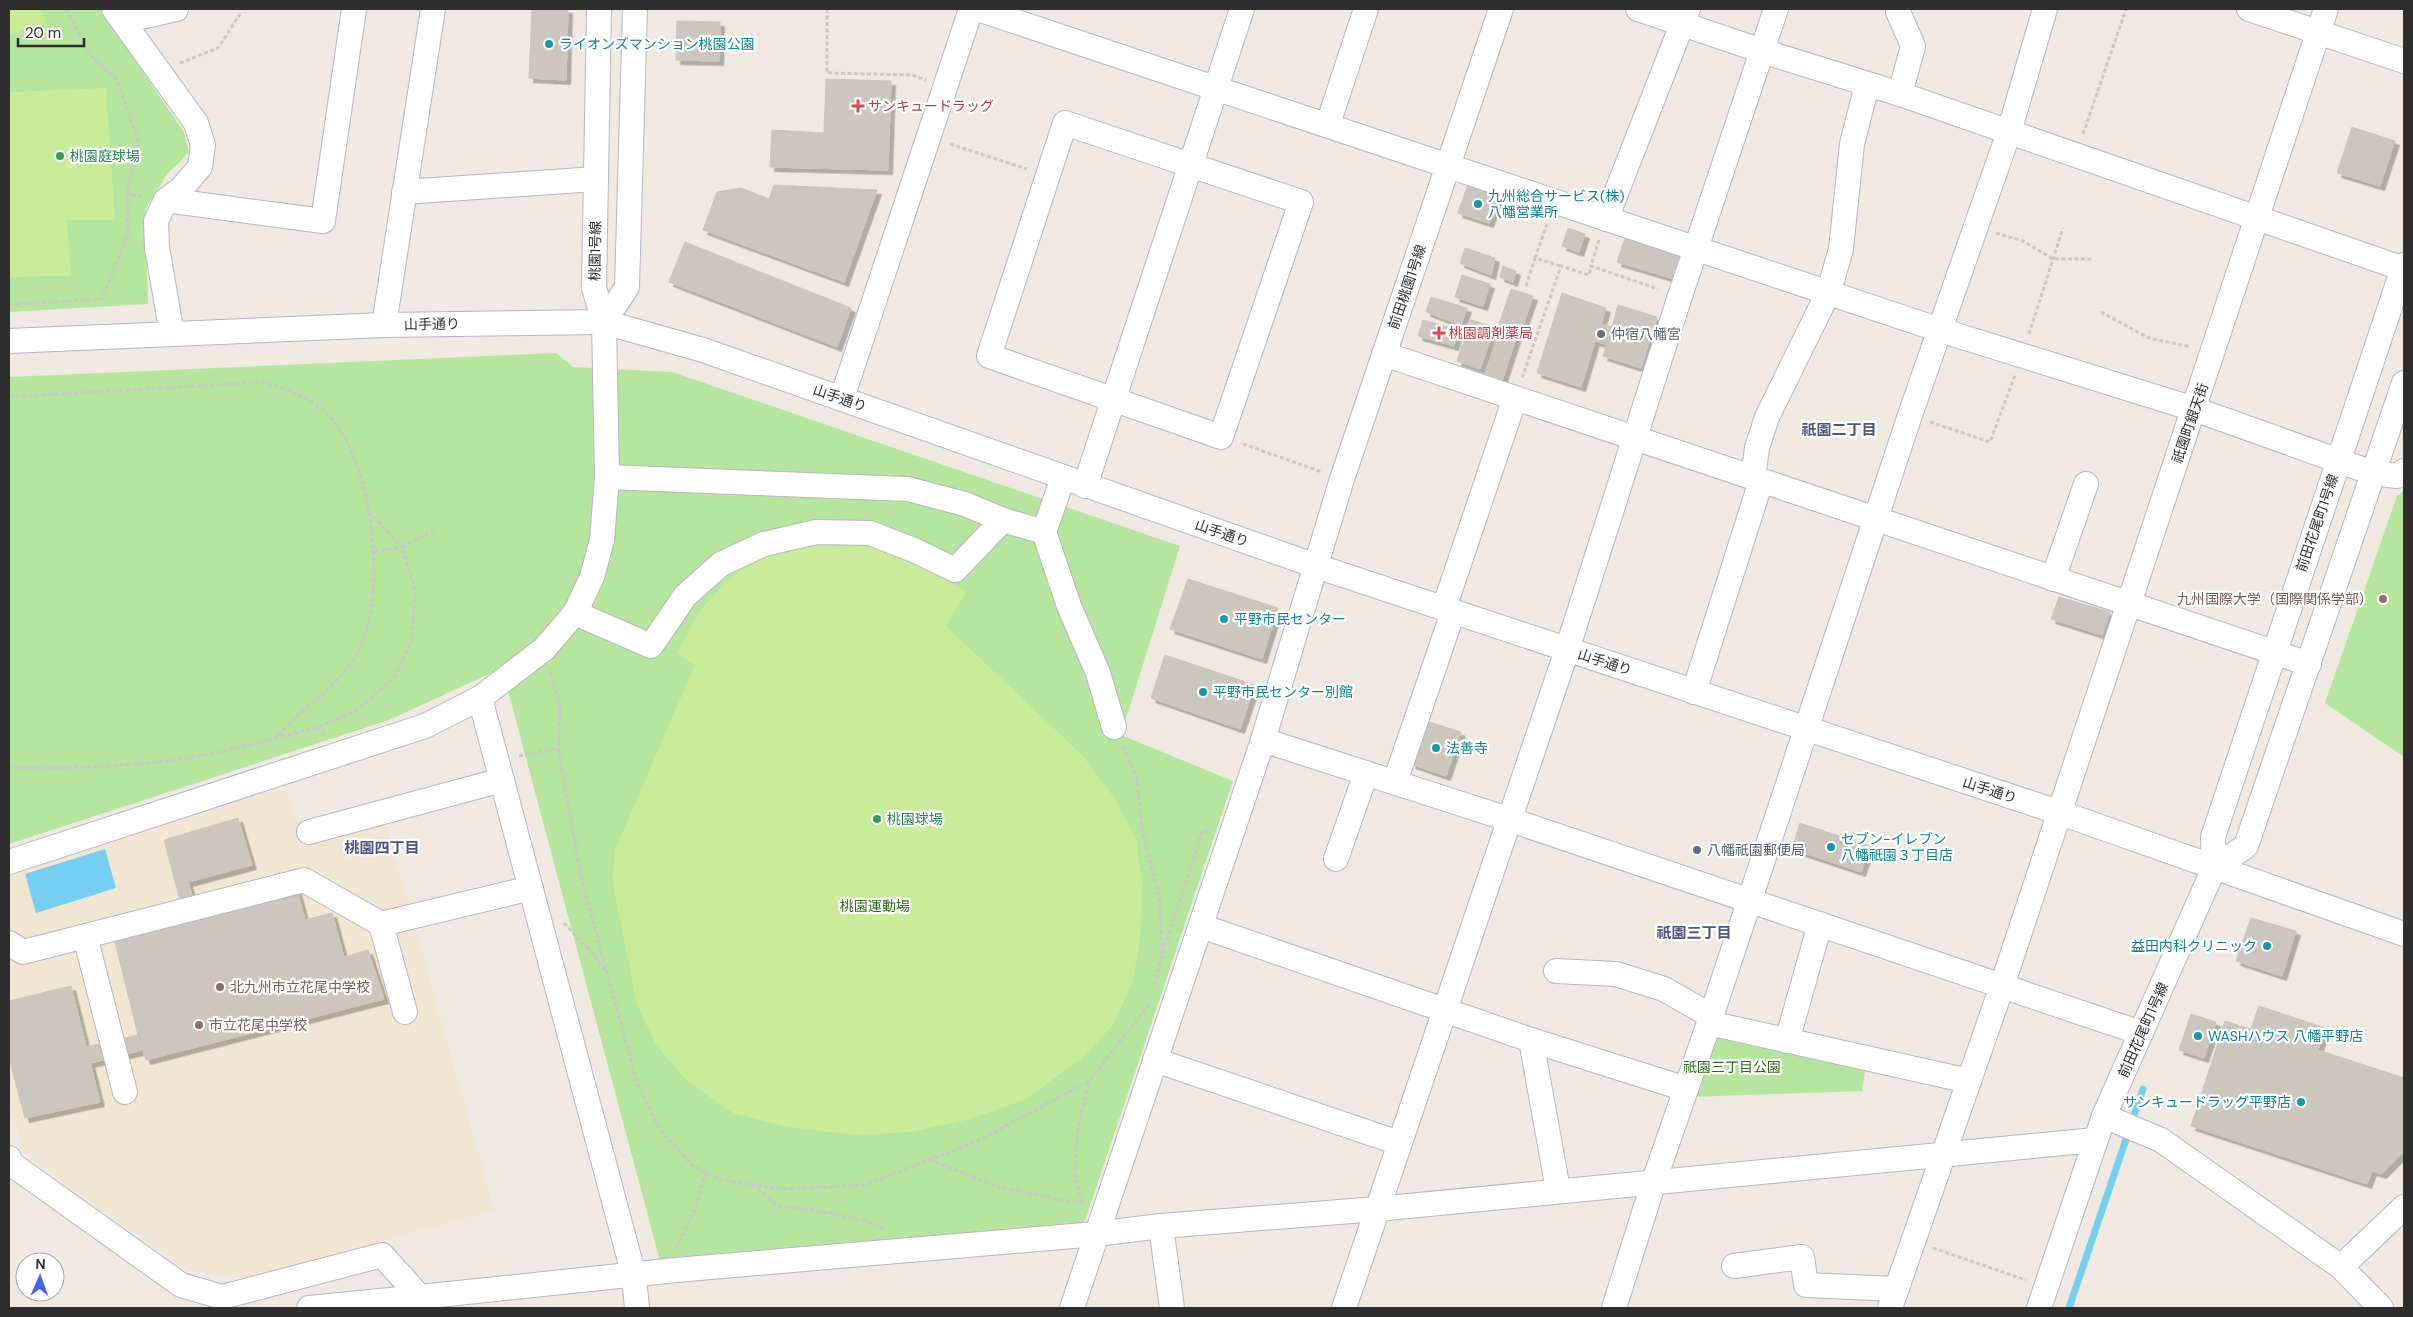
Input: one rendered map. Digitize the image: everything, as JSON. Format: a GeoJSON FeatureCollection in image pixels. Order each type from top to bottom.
{"type":"FeatureCollection","features":[{"type":"Feature","properties":{"kind":"street"},"geometry":{"type":"LineString","coordinates":[[172,334],[157,248],[156,221],[166,200],[180,189],[200,167],[203,145],[196,123],[118,15],[176,9]]}},
{"type":"Feature","properties":{"kind":"street"},"geometry":{"type":"LineString","coordinates":[[166,200],[323,221],[354,9]]}},
{"type":"Feature","properties":{"kind":"street"},"geometry":{"type":"LineString","coordinates":[[384,325],[433,9]]}},
{"type":"Feature","properties":{"kind":"street","name":"桃園1号線"},"geometry":{"type":"LineString","coordinates":[[9,862],[425,726],[480,698],[544,649],[575,614],[592,577],[602,540],[607,477],[604,322],[594,288],[599,9]]}},
{"type":"Feature","properties":{"kind":"street"},"geometry":{"type":"LineString","coordinates":[[604,322],[627,287],[635,9]]}},
{"type":"Feature","properties":{"kind":"street"},"geometry":{"type":"LineString","coordinates":[[842,398],[971,9]]}},
{"type":"Feature","properties":{"kind":"street"},"geometry":{"type":"LineString","coordinates":[[978,9],[1215,89],[1328,124],[1448,167],[1940,330],[2194,409],[2373,473],[2398,476],[2404,471]]}},
{"type":"Feature","properties":{"kind":"street"},"geometry":{"type":"LineString","coordinates":[[1085,486],[1112,399],[1242,9]]}},
{"type":"Feature","properties":{"kind":"street"},"geometry":{"type":"LineString","coordinates":[[1328,124],[1366,9]]}},
{"type":"Feature","properties":{"kind":"street","name":"前田桃園1号線"},"geometry":{"type":"LineString","coordinates":[[1072,1308],[1263,740],[1342,479],[1501,9]]}},
{"type":"Feature","properties":{"kind":"street"},"geometry":{"type":"LineString","coordinates":[[1638,9],[1686,16],[1762,51],[1900,94],[2404,268]]}},
{"type":"Feature","properties":{"kind":"street"},"geometry":{"type":"LineString","coordinates":[[1344,1308],[1508,818],[1567,650],[1696,249],[1776,9]]}},
{"type":"Feature","properties":{"kind":"street"},"geometry":{"type":"LineString","coordinates":[[1898,9],[1913,46],[1900,94]]}},
{"type":"Feature","properties":{"kind":"street"},"geometry":{"type":"LineString","coordinates":[[1614,1308],[1654,1181],[1710,1020],[1940,330],[2009,132],[2045,9]]}},
{"type":"Feature","properties":{"kind":"street"},"geometry":{"type":"LineString","coordinates":[[2249,9],[2404,61]]}},
{"type":"Feature","properties":{"kind":"street","name":"祇園町銀天街"},"geometry":{"type":"LineString","coordinates":[[1894,1299],[2002,986],[2058,812],[2214,351],[2326,9]]}},
{"type":"Feature","properties":{"kind":"street"},"geometry":{"type":"LineString","coordinates":[[1606,219],[1686,16]]}},
{"type":"Feature","properties":{"kind":"street"},"geometry":{"type":"LineString","coordinates":[[1694,692],[1757,479],[1756,448],[1767,417],[1829,292],[1841,249],[1852,144],[1867,85]]}},
{"type":"Feature","properties":{"kind":"street"},"geometry":{"type":"LineString","coordinates":[[1065,123],[1191,165],[1301,202],[1221,436],[989,356],[1065,123]]}},
{"type":"Feature","properties":{"kind":"street"},"geometry":{"type":"LineString","coordinates":[[404,192],[596,179]]}},
{"type":"Feature","properties":{"kind":"street","name":"前田花尾町1号線"},"geometry":{"type":"LineString","coordinates":[[2043,1297],[2095,1140],[2122,1124],[2141,1033],[2214,868],[2213,837],[2273,653],[2404,268]]}},
{"type":"Feature","properties":{"kind":"street","name":"山手通り"},"geometry":{"type":"LineString","coordinates":[[9,341],[384,325],[604,322],[703,350],[1316,566],[2058,812],[2404,934]]}},
{"type":"Feature","properties":{"kind":"street"},"geometry":{"type":"LineString","coordinates":[[1384,354],[2309,664]]}},
{"type":"Feature","properties":{"kind":"street"},"geometry":{"type":"LineString","coordinates":[[2214,868],[2246,846],[2404,383]]}},
{"type":"Feature","properties":{"kind":"street"},"geometry":{"type":"LineString","coordinates":[[1395,782],[1515,398]]}},
{"type":"Feature","properties":{"kind":"street"},"geometry":{"type":"LineString","coordinates":[[607,477],[908,489],[965,504],[1003,520],[1044,532]]}},
{"type":"Feature","properties":{"kind":"street"},"geometry":{"type":"LineString","coordinates":[[1063,478],[1044,532],[1069,606],[1098,673],[1114,727]]}},
{"type":"Feature","properties":{"kind":"street"},"geometry":{"type":"LineString","coordinates":[[2054,579],[2086,484]]}},
{"type":"Feature","properties":{"kind":"street"},"geometry":{"type":"LineString","coordinates":[[575,614],[651,646],[685,596],[721,564],[764,544],[816,532],[870,533],[916,551],[955,570],[1003,520]]}},
{"type":"Feature","properties":{"kind":"street"},"geometry":{"type":"LineString","coordinates":[[480,698],[634,1276],[637,1308]]}},
{"type":"Feature","properties":{"kind":"street"},"geometry":{"type":"LineString","coordinates":[[1263,740],[1508,818],[2141,1033]]}},
{"type":"Feature","properties":{"kind":"street"},"geometry":{"type":"LineString","coordinates":[[309,832],[499,771]]}},
{"type":"Feature","properties":{"kind":"street"},"geometry":{"type":"LineString","coordinates":[[1336,859],[1366,773]]}},
{"type":"Feature","properties":{"kind":"street"},"geometry":{"type":"LineString","coordinates":[[9,943],[23,952],[304,880],[381,924],[531,888]]}},
{"type":"Feature","properties":{"kind":"street"},"geometry":{"type":"LineString","coordinates":[[381,924],[405,1012]]}},
{"type":"Feature","properties":{"kind":"street"},"geometry":{"type":"LineString","coordinates":[[1787,1040],[1820,924]]}},
{"type":"Feature","properties":{"kind":"street"},"geometry":{"type":"LineString","coordinates":[[1201,926],[1531,1040],[1686,1089]]}},
{"type":"Feature","properties":{"kind":"street"},"geometry":{"type":"LineString","coordinates":[[85,936],[125,1092]]}},
{"type":"Feature","properties":{"kind":"street"},"geometry":{"type":"LineString","coordinates":[[1556,971],[1616,974],[1664,989],[1710,1020],[1787,1040],[1969,1081]]}},
{"type":"Feature","properties":{"kind":"street"},"geometry":{"type":"LineString","coordinates":[[1531,1040],[1558,1190]]}},
{"type":"Feature","properties":{"kind":"street"},"geometry":{"type":"LineString","coordinates":[[1155,1060],[1400,1143]]}},
{"type":"Feature","properties":{"kind":"street"},"geometry":{"type":"LineString","coordinates":[[2122,1124],[2161,1140],[2341,1267],[2381,1308]]}},
{"type":"Feature","properties":{"kind":"street"},"geometry":{"type":"LineString","coordinates":[[308,1308],[421,1302],[676,1270],[1096,1234],[1161,1226],[1377,1209],[1558,1190],[2095,1140]]}},
{"type":"Feature","properties":{"kind":"street"},"geometry":{"type":"LineString","coordinates":[[9,1158],[10,1163],[181,1285],[222,1297],[382,1255],[421,1302]]}},
{"type":"Feature","properties":{"kind":"street"},"geometry":{"type":"LineString","coordinates":[[2341,1267],[2404,1207]]}},
{"type":"Feature","properties":{"kind":"street"},"geometry":{"type":"LineString","coordinates":[[1161,1226],[1172,1308]]}},
{"type":"Feature","properties":{"kind":"street"},"geometry":{"type":"LineString","coordinates":[[1734,1266],[1802,1257],[1806,1285],[1894,1299]]}},
{"type":"Feature","properties":{"kind":"path"},"geometry":{"type":"LineString","coordinates":[[9,304],[102,299],[128,234],[126,194],[138,140],[118,80],[91,56],[66,9]]}},
{"type":"Feature","properties":{"kind":"path"},"geometry":{"type":"LineString","coordinates":[[828,9],[826,73],[912,75],[944,87]]}},
{"type":"Feature","properties":{"kind":"path"},"geometry":{"type":"LineString","coordinates":[[2076,155],[2126,9]]}},
{"type":"Feature","properties":{"kind":"path"},"geometry":{"type":"LineString","coordinates":[[158,71],[218,48],[240,14]]}},
{"type":"Feature","properties":{"kind":"path"},"geometry":{"type":"LineString","coordinates":[[928,136],[1048,176]]}},
{"type":"Feature","properties":{"kind":"path"},"geometry":{"type":"LineString","coordinates":[[126,194],[166,200]]}},
{"type":"Feature","properties":{"kind":"path"},"geometry":{"type":"LineString","coordinates":[[1526,286],[1546,224]]}},
{"type":"Feature","properties":{"kind":"path"},"geometry":{"type":"LineString","coordinates":[[1976,226],[2023,241],[2053,259],[2092,259]]}},
{"type":"Feature","properties":{"kind":"path"},"geometry":{"type":"LineString","coordinates":[[1535,258],[1589,275],[1596,250]]}},
{"type":"Feature","properties":{"kind":"path"},"geometry":{"type":"LineString","coordinates":[[1515,398],[1561,266]]}},
{"type":"Feature","properties":{"kind":"path"},"geometry":{"type":"LineString","coordinates":[[1591,266],[1657,288]]}},
{"type":"Feature","properties":{"kind":"path"},"geometry":{"type":"LineString","coordinates":[[2101,312],[2149,338],[2214,351]]}},
{"type":"Feature","properties":{"kind":"path"},"geometry":{"type":"LineString","coordinates":[[9,397],[264,382],[295,392],[323,410],[347,441],[360,474],[369,512],[375,589],[370,616],[360,649],[341,674],[274,738]]}},
{"type":"Feature","properties":{"kind":"path"},"geometry":{"type":"LineString","coordinates":[[1221,436],[1342,479]]}},
{"type":"Feature","properties":{"kind":"path"},"geometry":{"type":"LineString","coordinates":[[9,766],[127,764],[223,752],[316,728],[355,711],[394,679],[412,641],[415,590],[402,546],[369,512]]}},
{"type":"Feature","properties":{"kind":"path"},"geometry":{"type":"LineString","coordinates":[[372,552],[402,546],[434,530]]}},
{"type":"Feature","properties":{"kind":"path"},"geometry":{"type":"LineString","coordinates":[[544,649],[560,707],[558,748],[581,877],[638,1086],[660,1130],[691,1164],[720,1180],[783,1189],[864,1185],[978,1141],[1090,1081]]}},
{"type":"Feature","properties":{"kind":"path"},"geometry":{"type":"LineString","coordinates":[[1114,727],[1137,777],[1142,830],[1160,901],[1162,955]]}},
{"type":"Feature","properties":{"kind":"path"},"geometry":{"type":"LineString","coordinates":[[499,771],[558,748]]}},
{"type":"Feature","properties":{"kind":"path"},"geometry":{"type":"LineString","coordinates":[[1153,994],[1162,955],[1203,830],[1230,839]]}},
{"type":"Feature","properties":{"kind":"path"},"geometry":{"type":"LineString","coordinates":[[558,917],[593,954],[608,975]]}},
{"type":"Feature","properties":{"kind":"path"},"geometry":{"type":"LineString","coordinates":[[1082,1202],[1075,1178],[1077,1134],[1090,1081],[1150,1003]]}},
{"type":"Feature","properties":{"kind":"path"},"geometry":{"type":"LineString","coordinates":[[930,1160],[996,1186],[1061,1200],[1106,1206]]}},
{"type":"Feature","properties":{"kind":"path"},"geometry":{"type":"LineString","coordinates":[[676,1270],[676,1248],[696,1207],[706,1172]]}},
{"type":"Feature","properties":{"kind":"path"},"geometry":{"type":"LineString","coordinates":[[752,1184],[778,1206],[845,1217],[886,1229]]}},
{"type":"Feature","properties":{"kind":"path"},"geometry":{"type":"LineString","coordinates":[[1913,1242],[2043,1297]]}},
{"type":"Feature","properties":{"kind":"shaded area","name":"北九州市立花尾中学校"},"geometry":{"type":"Polygon","coordinates":[[[285,787],[305,846],[385,820],[494,1210],[246,1278],[188,1270],[32,1159],[22,1147],[9,1098],[9,876],[285,787]]]}},
{"type":"Feature","properties":{"kind":"green space"},"geometry":{"type":"Polygon","coordinates":[[[9,9],[100,9],[184,132],[189,151],[167,174],[145,210],[148,304],[9,312],[9,9]]]}},
{"type":"Feature","properties":{"kind":"green space"},"geometry":{"type":"Polygon","coordinates":[[[9,9],[41,9],[46,23],[9,35],[9,9]]]}},
{"type":"Feature","properties":{"kind":"green space","name":"桃園庭球場"},"geometry":{"type":"Polygon","coordinates":[[[106,88],[115,220],[67,220],[71,276],[9,277],[9,92],[106,88]]]}},
{"type":"Feature","properties":{"kind":"green space","name":"桃園運動場"},"geometry":{"type":"Polygon","coordinates":[[[556,353],[573,367],[672,372],[1180,546],[1121,735],[1233,781],[1084,1224],[660,1261],[502,668],[389,720],[9,844],[9,377],[556,353]]]}},
{"type":"Feature","properties":{"kind":"green space","name":"九州国際大学（国際関係学部）"},"geometry":{"type":"Polygon","coordinates":[[[2404,490],[2404,757],[2325,703],[2397,496],[2404,490]]]}},
{"type":"Feature","properties":{"kind":"green space","name":"桃園球場"},"geometry":{"type":"Polygon","coordinates":[[[820,541],[864,542],[918,562],[966,592],[946,626],[1083,756],[1115,799],[1136,839],[1142,881],[1141,930],[1133,981],[1113,1025],[1081,1059],[1024,1100],[966,1120],[910,1132],[856,1135],[787,1127],[733,1113],[687,1081],[656,1045],[637,1004],[612,880],[615,850],[695,665],[677,654],[698,613],[721,587],[742,569],[771,554],[820,541]]]}},
{"type":"Feature","properties":{"kind":"green space","name":"祇園三丁目公園"},"geometry":{"type":"Polygon","coordinates":[[[1712,1033],[1866,1066],[1862,1091],[1690,1097],[1712,1033]]]}},
{"type":"Feature","properties":{"kind":"water"},"geometry":{"type":"Polygon","coordinates":[[[105,849],[116,888],[36,913],[25,874],[105,849]]]}},
{"type":"Feature","properties":{"kind":"building","name":"ライオンズマンション桃園公園"},"geometry":{"type":"Polygon","coordinates":[[[532,9],[568,9],[566,80],[529,78],[532,9]]]}},
{"type":"Feature","properties":{"kind":"building"},"geometry":{"type":"Polygon","coordinates":[[[677,21],[720,22],[719,61],[676,60],[677,21]]]}},
{"type":"Feature","properties":{"kind":"building","name":"サンキュードラッグ"},"geometry":{"type":"Polygon","coordinates":[[[826,79],[891,81],[888,170],[770,167],[772,130],[824,133],[826,79]]]}},
{"type":"Feature","properties":{"kind":"building"},"geometry":{"type":"Polygon","coordinates":[[[2352,127],[2395,141],[2380,186],[2337,173],[2352,127]]]}},
{"type":"Feature","properties":{"kind":"building","name":"九州総合サービス(株) 八幡営業所"},"geometry":{"type":"Polygon","coordinates":[[[1468,184],[1499,194],[1489,223],[1458,213],[1468,184]]]}},
{"type":"Feature","properties":{"kind":"building"},"geometry":{"type":"Polygon","coordinates":[[[774,185],[877,190],[844,282],[703,230],[717,192],[741,188],[769,199],[774,185]]]}},
{"type":"Feature","properties":{"kind":"building"},"geometry":{"type":"Polygon","coordinates":[[[1568,228],[1585,234],[1579,252],[1562,246],[1568,228]]]}},
{"type":"Feature","properties":{"kind":"building"},"geometry":{"type":"Polygon","coordinates":[[[1625,238],[1682,257],[1674,279],[1617,262],[1625,238]]]}},
{"type":"Feature","properties":{"kind":"building"},"geometry":{"type":"Polygon","coordinates":[[[685,242],[851,308],[837,347],[669,282],[685,242]]]}},
{"type":"Feature","properties":{"kind":"building"},"geometry":{"type":"Polygon","coordinates":[[[1465,248],[1495,258],[1491,275],[1460,263],[1465,248]]]}},
{"type":"Feature","properties":{"kind":"building"},"geometry":{"type":"Polygon","coordinates":[[[1503,266],[1516,271],[1513,282],[1500,277],[1503,266]]]}},
{"type":"Feature","properties":{"kind":"building"},"geometry":{"type":"Polygon","coordinates":[[[1462,275],[1490,284],[1483,306],[1455,297],[1462,275]]]}},
{"type":"Feature","properties":{"kind":"building"},"geometry":{"type":"Polygon","coordinates":[[[1511,289],[1533,296],[1521,331],[1499,324],[1511,289]]]}},
{"type":"Feature","properties":{"kind":"building","name":"仲宿八幡宮"},"geometry":{"type":"Polygon","coordinates":[[[1562,293],[1606,308],[1601,324],[1612,327],[1618,305],[1657,317],[1641,368],[1603,356],[1607,345],[1595,341],[1581,387],[1537,373],[1562,293]]]}},
{"type":"Feature","properties":{"kind":"building"},"geometry":{"type":"Polygon","coordinates":[[[1431,297],[1467,308],[1461,325],[1426,312],[1431,297]]]}},
{"type":"Feature","properties":{"kind":"building","name":"桃園調剤薬局"},"geometry":{"type":"Polygon","coordinates":[[[1423,320],[1459,330],[1454,346],[1418,336],[1423,320]]]}},
{"type":"Feature","properties":{"kind":"building"},"geometry":{"type":"Polygon","coordinates":[[[1471,320],[1495,327],[1480,369],[1457,361],[1471,320]]]}},
{"type":"Feature","properties":{"kind":"building"},"geometry":{"type":"Polygon","coordinates":[[[1499,330],[1517,335],[1502,381],[1485,375],[1499,330]]]}},
{"type":"Feature","properties":{"kind":"building","name":"平野市民センター"},"geometry":{"type":"Polygon","coordinates":[[[1188,579],[1278,608],[1262,659],[1170,629],[1188,579]]]}},
{"type":"Feature","properties":{"kind":"building"},"geometry":{"type":"Polygon","coordinates":[[[2059,597],[2110,612],[2102,635],[2051,619],[2059,597]]]}},
{"type":"Feature","properties":{"kind":"building","name":"平野市民センター別館"},"geometry":{"type":"Polygon","coordinates":[[[1165,655],[1255,685],[1240,729],[1151,698],[1165,655]]]}},
{"type":"Feature","properties":{"kind":"building","name":"法善寺"},"geometry":{"type":"Polygon","coordinates":[[[1426,721],[1461,732],[1446,776],[1411,764],[1426,721]]]}},
{"type":"Feature","properties":{"kind":"building"},"geometry":{"type":"Polygon","coordinates":[[[238,818],[252,865],[188,882],[198,916],[185,919],[164,840],[238,818]]]}},
{"type":"Feature","properties":{"kind":"building","name":"セブン-イレブン 八幡祇園３丁目店"},"geometry":{"type":"Polygon","coordinates":[[[1800,823],[1870,846],[1861,872],[1792,849],[1800,823]]]}},
{"type":"Feature","properties":{"kind":"building"},"geometry":{"type":"Polygon","coordinates":[[[297,890],[305,920],[332,913],[344,957],[368,950],[384,999],[146,1060],[143,1050],[90,1063],[86,1047],[138,1035],[114,938],[297,890]]]}},
{"type":"Feature","properties":{"kind":"building","name":"益田内科クリニック"},"geometry":{"type":"Polygon","coordinates":[[[2251,918],[2296,931],[2282,976],[2236,961],[2251,918]]]}},
{"type":"Feature","properties":{"kind":"building"},"geometry":{"type":"Polygon","coordinates":[[[71,986],[100,1102],[25,1118],[9,1058],[9,1001],[71,986]]]}},
{"type":"Feature","properties":{"kind":"building","name":"サンキュードラッグ平野店"},"geometry":{"type":"Polygon","coordinates":[[[2259,1006],[2325,1028],[2318,1050],[2404,1078],[2404,1152],[2382,1174],[2372,1171],[2367,1184],[2191,1126],[2225,1021],[2251,1029],[2259,1006]]]}},
{"type":"Feature","properties":{"kind":"building","name":"WASHハウス 八幡平野店"},"geometry":{"type":"Polygon","coordinates":[[[2191,1014],[2216,1022],[2204,1058],[2179,1050],[2191,1014]]]}},
{"type":"Feature","properties":{"kind":"waterway"},"geometry":{"type":"LineString","coordinates":[[2069,1308],[2143,1089]]}},
{"type":"Feature","properties":{"kind":"place","name":"ライオンズマンション桃園公園"},"geometry":{"type":"Point","coordinates":[549,44]}},
{"type":"Feature","properties":{"kind":"place","name":"サンキュードラッグ"},"geometry":{"type":"Point","coordinates":[858,106]}},
{"type":"Feature","properties":{"kind":"place","name":"桃園庭球場"},"geometry":{"type":"Point","coordinates":[60,156]}},
{"type":"Feature","properties":{"kind":"place","name":"九州総合サービス(株) 八幡営業所"},"geometry":{"type":"Point","coordinates":[1478,204]}},
{"type":"Feature","properties":{"kind":"place","name":"桃園調剤薬局"},"geometry":{"type":"Point","coordinates":[1439,333]}},
{"type":"Feature","properties":{"kind":"place","name":"仲宿八幡宮"},"geometry":{"type":"Point","coordinates":[1601,334]}},
{"type":"Feature","properties":{"kind":"place","name":"九州国際大学（国際関係学部）"},"geometry":{"type":"Point","coordinates":[2383,599]}},
{"type":"Feature","properties":{"kind":"place","name":"平野市民センター"},"geometry":{"type":"Point","coordinates":[1224,619]}},
{"type":"Feature","properties":{"kind":"place","name":"平野市民センター別館"},"geometry":{"type":"Point","coordinates":[1203,692]}},
{"type":"Feature","properties":{"kind":"place","name":"法善寺"},"geometry":{"type":"Point","coordinates":[1436,748]}},
{"type":"Feature","properties":{"kind":"place","name":"桃園球場"},"geometry":{"type":"Point","coordinates":[877,819]}},
{"type":"Feature","properties":{"kind":"place","name":"セブン-イレブン 八幡祇園３丁目店"},"geometry":{"type":"Point","coordinates":[1831,847]}},
{"type":"Feature","properties":{"kind":"place","name":"八幡祇園郵便局"},"geometry":{"type":"Point","coordinates":[1697,850]}},
{"type":"Feature","properties":{"kind":"place","name":"益田内科クリニック"},"geometry":{"type":"Point","coordinates":[2267,946]}},
{"type":"Feature","properties":{"kind":"place","name":"北九州市立花尾中学校"},"geometry":{"type":"Point","coordinates":[220,987]}},
{"type":"Feature","properties":{"kind":"place","name":"市立花尾中学校"},"geometry":{"type":"Point","coordinates":[199,1025]}},
{"type":"Feature","properties":{"kind":"place","name":"WASHハウス 八幡平野店"},"geometry":{"type":"Point","coordinates":[2198,1036]}},
{"type":"Feature","properties":{"kind":"place","name":"サンキュードラッグ平野店"},"geometry":{"type":"Point","coordinates":[2301,1102]}},
{"type":"Feature","properties":{"kind":"district","name":"祇園二丁目"},"geometry":{"type":"Point","coordinates":[1839,430]}},
{"type":"Feature","properties":{"kind":"district","name":"桃園四丁目"},"geometry":{"type":"Point","coordinates":[382,848]}},
{"type":"Feature","properties":{"kind":"district","name":"祇園三丁目"},"geometry":{"type":"Point","coordinates":[1694,933]}}]}
